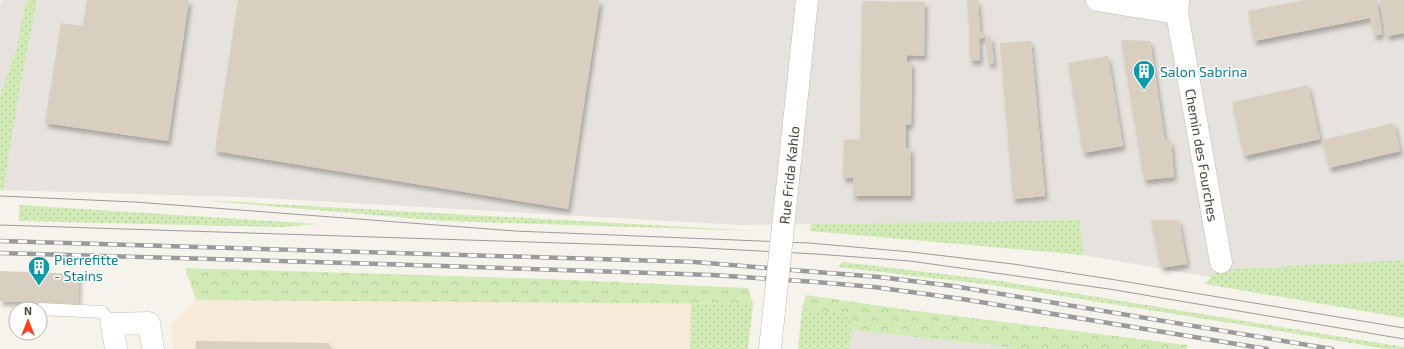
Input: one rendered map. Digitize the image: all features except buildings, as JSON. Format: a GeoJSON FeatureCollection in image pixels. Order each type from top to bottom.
{"type":"FeatureCollection","features":[{"type":"Feature","properties":{"kind":"street","name":"Rue Frida Kahlo"},"geometry":{"type":"LineString","coordinates":[[770,349],[807,0]]}},
{"type":"Feature","properties":{"kind":"street"},"geometry":{"type":"LineString","coordinates":[[1097,0],[1178,7]]}},
{"type":"Feature","properties":{"kind":"street","name":"Chemin des Fourches"},"geometry":{"type":"LineString","coordinates":[[1178,7],[1221,262]]}},
{"type":"Feature","properties":{"kind":"street"},"geometry":{"type":"LineString","coordinates":[[116,349],[112,324],[149,323],[153,349]]}},
{"type":"Feature","properties":{"kind":"lane"},"geometry":{"type":"LineString","coordinates":[[48,309],[102,312],[112,324]]}},
{"type":"Feature","properties":{"kind":"shaded area"},"geometry":{"type":"Polygon","coordinates":[[[3,0],[1404,0],[1404,303],[1267,287],[1083,255],[1080,220],[741,225],[243,197],[0,190],[0,3],[3,0]]]}},
{"type":"Feature","properties":{"kind":"shaded area"},"geometry":{"type":"Polygon","coordinates":[[[196,300],[753,304],[748,349],[173,349],[171,324],[196,300]]]}},
{"type":"Feature","properties":{"kind":"shaded area"},"geometry":{"type":"Polygon","coordinates":[[[852,330],[1001,346],[1012,349],[849,349],[852,330]]]}},
{"type":"Feature","properties":{"kind":"green space"},"geometry":{"type":"Polygon","coordinates":[[[29,0],[37,0],[20,87],[3,190],[0,190],[0,96],[17,48],[25,5],[29,0]]]}},
{"type":"Feature","properties":{"kind":"green space"},"geometry":{"type":"Polygon","coordinates":[[[200,200],[759,231],[444,221],[200,200]]]}},
{"type":"Feature","properties":{"kind":"green space"},"geometry":{"type":"Polygon","coordinates":[[[19,205],[319,224],[282,227],[19,221],[19,205]]]}},
{"type":"Feature","properties":{"kind":"green space"},"geometry":{"type":"Polygon","coordinates":[[[1080,220],[1083,255],[810,231],[811,224],[1080,220]]]}},
{"type":"Feature","properties":{"kind":"green space"},"geometry":{"type":"Polygon","coordinates":[[[1404,260],[1404,318],[1205,284],[1217,270],[1404,260]]]}},
{"type":"Feature","properties":{"kind":"green space"},"geometry":{"type":"Polygon","coordinates":[[[842,262],[993,280],[1404,347],[1404,349],[1387,349],[992,285],[838,267],[842,262]]]}},
{"type":"Feature","properties":{"kind":"green space"},"geometry":{"type":"Polygon","coordinates":[[[185,268],[549,279],[748,288],[753,304],[196,300],[185,268]]]}},
{"type":"Feature","properties":{"kind":"green space"},"geometry":{"type":"Polygon","coordinates":[[[806,295],[909,310],[1187,345],[1187,349],[1012,349],[1001,346],[852,330],[851,315],[802,309],[806,295]]]}},
{"type":"Feature","properties":{"kind":"green space"},"geometry":{"type":"Polygon","coordinates":[[[691,304],[753,304],[748,349],[690,349],[691,304]]]}},
{"type":"Feature","properties":{"kind":"green space"},"geometry":{"type":"Polygon","coordinates":[[[802,309],[851,315],[852,330],[849,349],[798,349],[802,309]]]}},
{"type":"Feature","properties":{"kind":"tram line"},"geometry":{"type":"LineString","coordinates":[[0,196],[135,202],[515,231],[809,243],[911,252],[1013,264],[1404,328]]}},
{"type":"Feature","properties":{"kind":"tram line"},"geometry":{"type":"LineString","coordinates":[[0,225],[685,247],[910,261],[1109,289],[1404,339]]}},
{"type":"Feature","properties":{"kind":"railway"},"geometry":{"type":"LineString","coordinates":[[0,241],[695,262],[879,277],[953,286],[1332,349]]}},
{"type":"Feature","properties":{"kind":"railway"},"geometry":{"type":"LineString","coordinates":[[0,253],[712,275],[816,282],[874,287],[962,299],[1267,349]]}},
{"type":"Feature","properties":{"kind":"place","name":"Salon Sabrina"},"geometry":{"type":"Point","coordinates":[1144,90]}},
{"type":"Feature","properties":{"kind":"place","name":"Pierrefitte - Stains"},"geometry":{"type":"Point","coordinates":[39,286]}}]}
